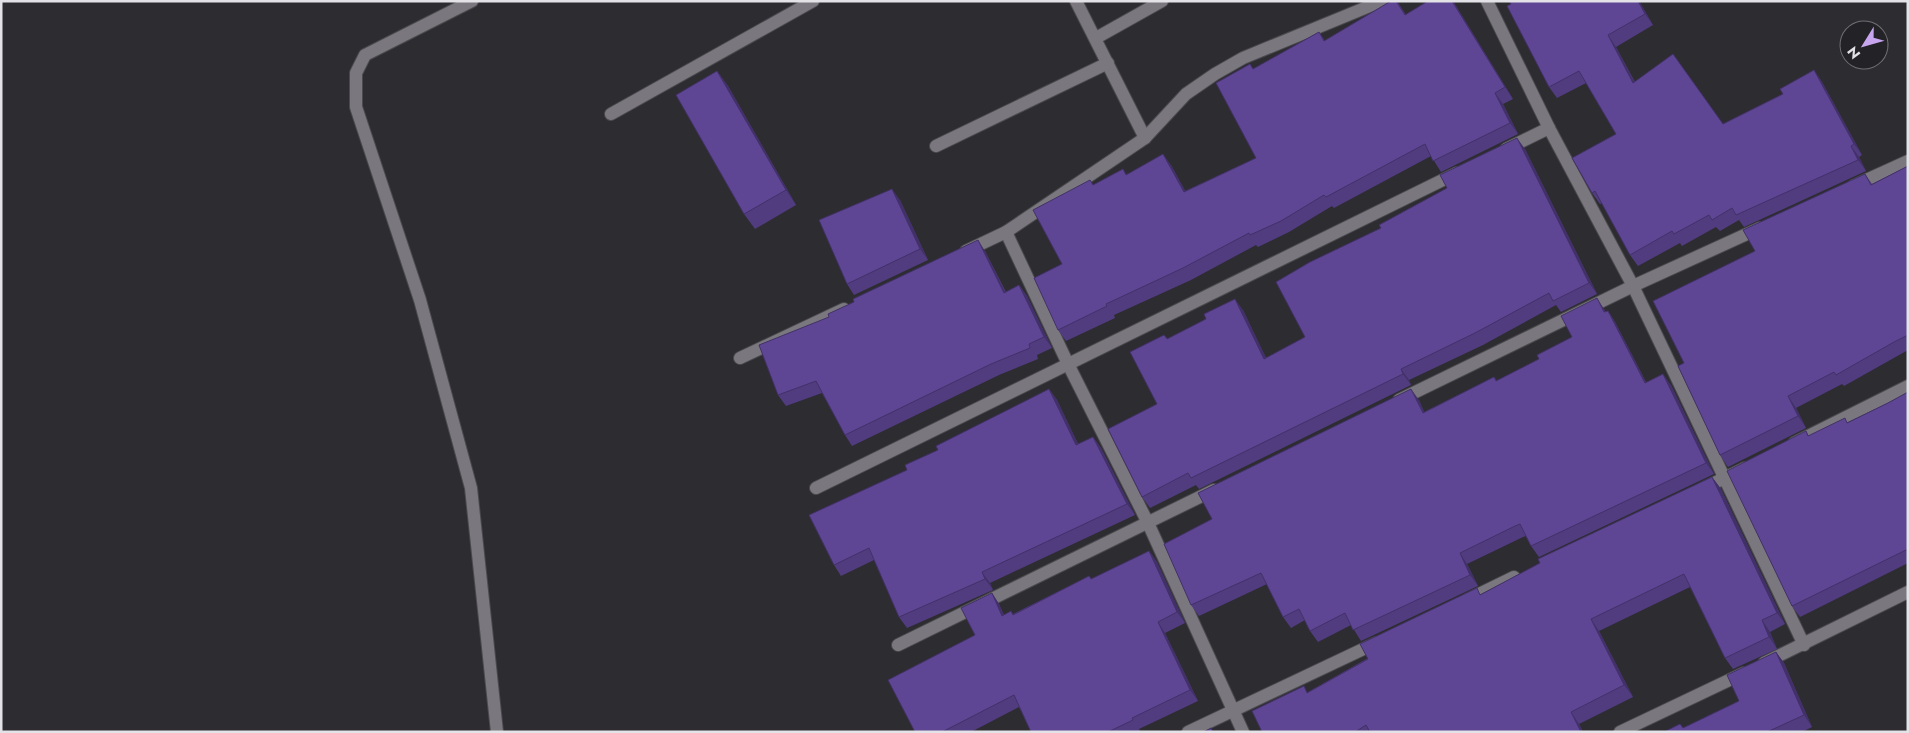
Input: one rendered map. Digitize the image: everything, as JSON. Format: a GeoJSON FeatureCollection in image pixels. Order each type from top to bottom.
{"type":"FeatureCollection","features":[{"type":"Feature","properties":{"kind":"street"},"geometry":{"type":"LineString","coordinates":[[472,1],[365,54],[356,73],[356,107],[420,300],[471,488],[497,732]]}},
{"type":"Feature","properties":{"kind":"street"},"geometry":{"type":"LineString","coordinates":[[611,114],[813,1]]}},
{"type":"Feature","properties":{"kind":"street"},"geometry":{"type":"LineString","coordinates":[[1076,1],[1145,138]]}},
{"type":"Feature","properties":{"kind":"street"},"geometry":{"type":"LineString","coordinates":[[1096,38],[1162,1]]}},
{"type":"Feature","properties":{"kind":"street"},"geometry":{"type":"LineString","coordinates":[[953,257],[1006,232],[1145,138],[1186,94],[1215,74],[1243,58],[1382,1]]}},
{"type":"Feature","properties":{"kind":"street"},"geometry":{"type":"LineString","coordinates":[[1488,1],[1549,128],[1633,286],[1804,645]]}},
{"type":"Feature","properties":{"kind":"street"},"geometry":{"type":"LineString","coordinates":[[936,146],[1108,63]]}},
{"type":"Feature","properties":{"kind":"street"},"geometry":{"type":"LineString","coordinates":[[1495,154],[1549,128]]}},
{"type":"Feature","properties":{"kind":"street"},"geometry":{"type":"LineString","coordinates":[[1837,193],[1908,161]]}},
{"type":"Feature","properties":{"kind":"street"},"geometry":{"type":"LineString","coordinates":[[816,488],[1469,167]]}},
{"type":"Feature","properties":{"kind":"street"},"geometry":{"type":"LineString","coordinates":[[1386,406],[1633,286],[1775,221]]}},
{"type":"Feature","properties":{"kind":"street"},"geometry":{"type":"LineString","coordinates":[[1006,232],[1068,364],[1148,523],[1243,732]]}},
{"type":"Feature","properties":{"kind":"street"},"geometry":{"type":"LineString","coordinates":[[740,358],[855,303]]}},
{"type":"Feature","properties":{"kind":"street"},"geometry":{"type":"LineString","coordinates":[[1785,448],[1908,386]]}},
{"type":"Feature","properties":{"kind":"street"},"geometry":{"type":"LineString","coordinates":[[1688,495],[1759,461]]}},
{"type":"Feature","properties":{"kind":"street"},"geometry":{"type":"LineString","coordinates":[[898,645],[1227,484]]}},
{"type":"Feature","properties":{"kind":"street"},"geometry":{"type":"LineString","coordinates":[[1456,605],[1528,571]]}},
{"type":"Feature","properties":{"kind":"street"},"geometry":{"type":"LineString","coordinates":[[1620,732],[1804,645],[1908,592]]}},
{"type":"Feature","properties":{"kind":"street"},"geometry":{"type":"LineString","coordinates":[[1188,732],[1385,639]]}},
{"type":"Feature","properties":{"kind":"building"},"geometry":{"type":"Polygon","coordinates":[[[1391,1],[1396,1],[1405,15],[1428,1],[1452,1],[1505,87],[1495,93],[1510,123],[1433,161],[1425,144],[1326,197],[1324,195],[1281,221],[1250,235],[1249,233],[1058,330],[1034,278],[1062,264],[1033,210],[1090,180],[1093,185],[1123,169],[1126,175],[1163,154],[1184,192],[1256,158],[1216,83],[1250,64],[1253,69],[1319,32],[1324,41],[1391,1]]]}},
{"type":"Feature","properties":{"kind":"building"},"geometry":{"type":"Polygon","coordinates":[[[1509,1],[1638,1],[1645,14],[1608,35],[1633,83],[1673,54],[1723,124],[1783,94],[1780,89],[1814,70],[1854,144],[1851,146],[1858,160],[1736,215],[1732,208],[1712,220],[1709,215],[1674,234],[1672,231],[1630,255],[1595,191],[1592,193],[1572,158],[1616,134],[1579,71],[1549,87],[1507,6],[1511,4],[1509,1]]]}},
{"type":"Feature","properties":{"kind":"building"},"geometry":{"type":"Polygon","coordinates":[[[717,71],[786,190],[744,214],[676,95],[717,71]]]}},
{"type":"Feature","properties":{"kind":"building"},"geometry":{"type":"Polygon","coordinates":[[[1517,138],[1589,283],[1553,301],[1549,293],[1475,333],[1401,369],[1403,374],[1191,478],[1188,473],[1142,497],[1108,429],[1157,404],[1130,352],[1164,335],[1167,339],[1206,319],[1204,314],[1235,299],[1264,359],[1305,337],[1276,282],[1310,262],[1381,228],[1379,225],[1447,188],[1440,175],[1517,138]]]}},
{"type":"Feature","properties":{"kind":"building"},"geometry":{"type":"Polygon","coordinates":[[[1908,166],[1908,335],[1836,375],[1834,372],[1788,396],[1798,416],[1720,455],[1678,366],[1684,363],[1653,301],[1755,251],[1743,230],[1865,174],[1871,185],[1908,166]]]}},
{"type":"Feature","properties":{"kind":"building"},"geometry":{"type":"Polygon","coordinates":[[[892,189],[920,249],[847,284],[819,220],[892,189]]]}},
{"type":"Feature","properties":{"kind":"building"},"geometry":{"type":"Polygon","coordinates":[[[978,240],[1004,293],[1019,285],[1044,337],[1029,344],[1030,348],[991,364],[845,435],[816,381],[778,395],[759,345],[829,317],[828,314],[854,302],[853,299],[978,240]]]}},
{"type":"Feature","properties":{"kind":"building"},"geometry":{"type":"Polygon","coordinates":[[[1597,298],[1604,312],[1608,311],[1645,383],[1663,374],[1706,463],[1531,546],[1520,524],[1515,526],[1460,553],[1470,575],[1353,630],[1345,613],[1310,631],[1299,609],[1283,617],[1261,573],[1191,605],[1164,544],[1212,519],[1198,493],[1411,389],[1423,413],[1494,377],[1496,381],[1539,359],[1537,355],[1572,337],[1561,316],[1597,298]]]}},
{"type":"Feature","properties":{"kind":"building"},"geometry":{"type":"Polygon","coordinates":[[[1049,389],[1076,445],[1093,437],[1127,504],[982,572],[985,579],[899,617],[869,548],[834,565],[809,515],[907,470],[905,465],[938,450],[936,446],[1049,389]]]}},
{"type":"Feature","properties":{"kind":"building"},"geometry":{"type":"Polygon","coordinates":[[[1908,392],[1908,549],[1792,606],[1727,471],[1806,431],[1808,436],[1845,418],[1847,423],[1908,392]]]}},
{"type":"Feature","properties":{"kind":"building"},"geometry":{"type":"Polygon","coordinates":[[[1712,477],[1777,613],[1762,620],[1769,637],[1725,658],[1684,574],[1591,619],[1624,685],[1571,712],[1581,732],[1370,732],[1366,725],[1355,732],[1262,732],[1252,711],[1304,686],[1307,693],[1368,659],[1360,644],[1477,588],[1480,595],[1540,563],[1538,559],[1712,477]]]}},
{"type":"Feature","properties":{"kind":"building"},"geometry":{"type":"Polygon","coordinates":[[[1149,551],[1177,612],[1158,622],[1190,690],[1132,718],[1133,720],[1108,732],[1031,732],[1014,695],[942,732],[915,732],[888,680],[975,635],[961,608],[992,593],[1002,616],[1011,611],[1013,615],[1089,576],[1091,579],[1149,551]]]}},
{"type":"Feature","properties":{"kind":"building"},"geometry":{"type":"Polygon","coordinates":[[[1776,652],[1804,715],[1767,732],[1664,732],[1680,724],[1683,728],[1739,701],[1727,675],[1776,652]]]}},
{"type":"Feature","properties":{"kind":"building"},"geometry":{"type":"Polygon","coordinates":[[[1211,728],[1213,732],[1204,732],[1211,728]]]}}]}
